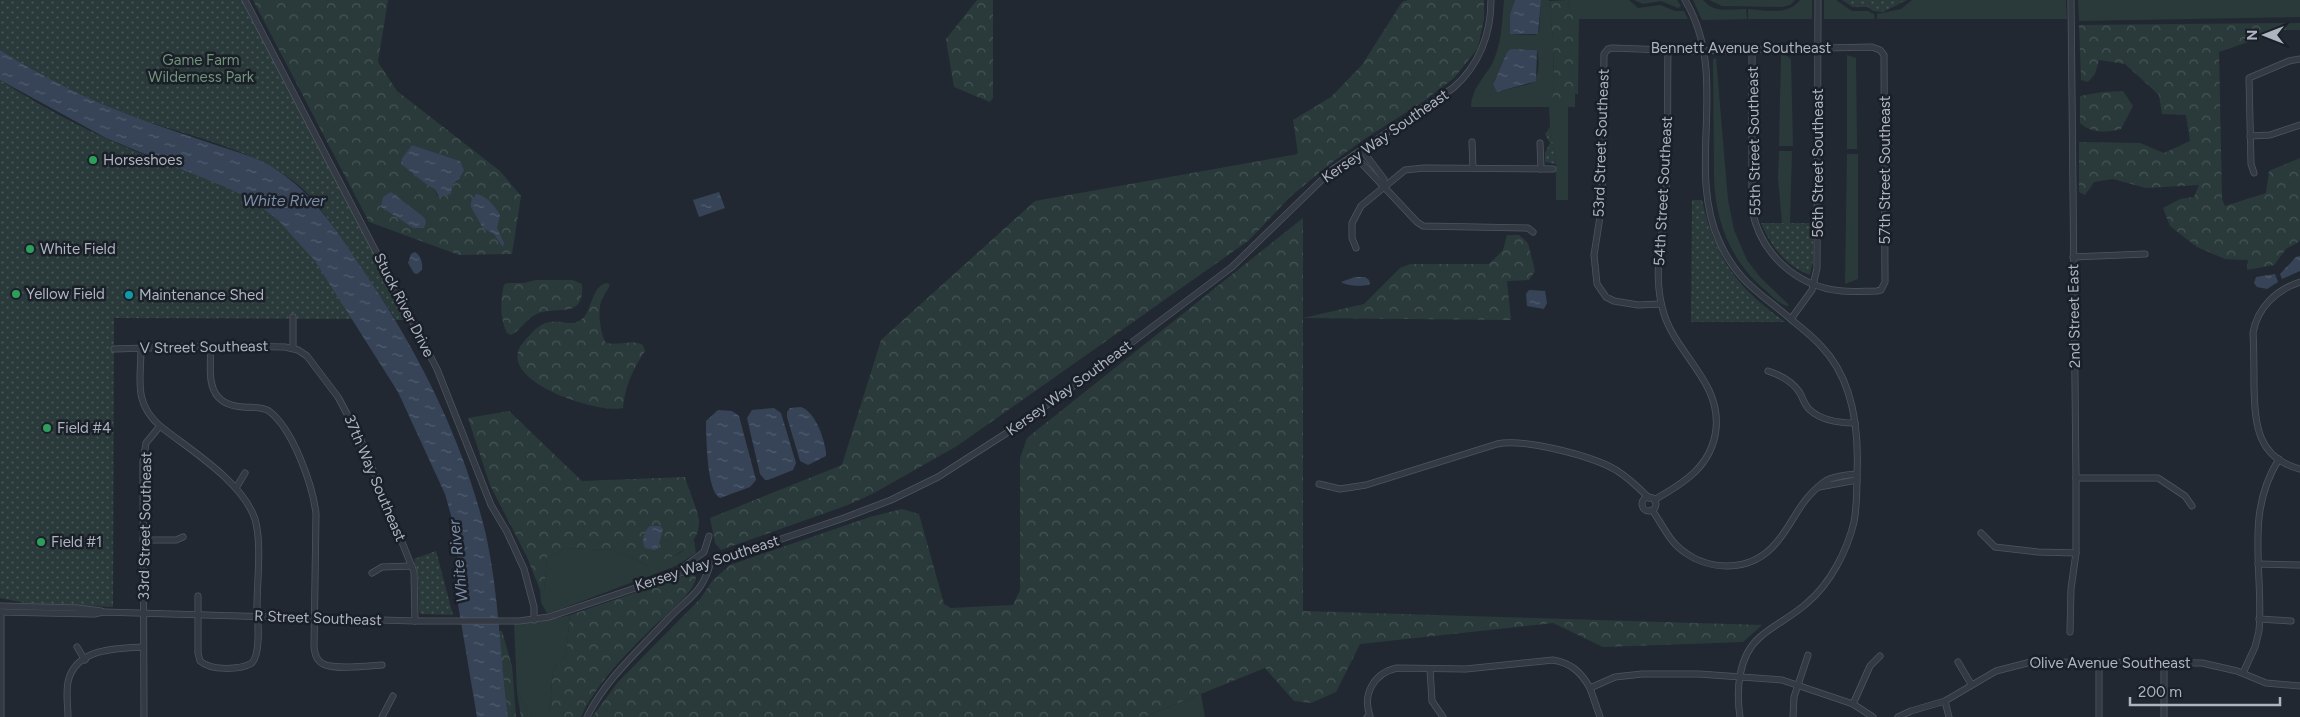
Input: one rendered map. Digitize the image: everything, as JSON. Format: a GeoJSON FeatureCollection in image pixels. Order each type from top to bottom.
{"type":"FeatureCollection","features":[{"type":"Feature","properties":{"kind":"street","name":"Stuck River Drive"},"geometry":{"type":"LineString","coordinates":[[245,0],[437,369],[491,505],[507,532],[524,569],[534,607],[534,620]]}},
{"type":"Feature","properties":{"kind":"street","name":"Kersey Way Southeast"},"geometry":{"type":"LineString","coordinates":[[534,620],[549,617],[711,561],[844,518],[891,500],[953,467],[1016,427],[1082,380],[1232,267],[1332,170],[1443,96],[1468,73],[1485,40],[1490,18],[1491,0]]}},
{"type":"Feature","properties":{"kind":"street"},"geometry":{"type":"LineString","coordinates":[[1685,0],[1699,29],[1707,68],[1708,202],[1719,241],[1738,272],[1750,287],[1822,346],[1836,367],[1854,409],[1855,422],[1857,477],[1854,522],[1838,564],[1828,580],[1808,603],[1756,641],[1747,654],[1739,677],[1738,700],[1740,717]]}},
{"type":"Feature","properties":{"kind":"street","name":"56th Street Southeast"},"geometry":{"type":"LineString","coordinates":[[1791,319],[1814,283],[1818,252],[1818,0]]}},
{"type":"Feature","properties":{"kind":"street","name":"2nd Street East"},"geometry":{"type":"LineString","coordinates":[[2070,632],[2071,589],[2076,553],[2071,0]]}},
{"type":"Feature","properties":{"kind":"street","name":"Bennett Avenue Southeast"},"geometry":{"type":"LineString","coordinates":[[1604,54],[1608,49],[1612,48],[1668,50],[1872,48],[1880,50]]}},
{"type":"Feature","properties":{"kind":"street","name":"55th Street Southeast"},"geometry":{"type":"LineString","coordinates":[[1752,48],[1752,209],[1758,233],[1770,253],[1779,263],[1796,275],[1814,283],[1841,291],[1881,290]]}},
{"type":"Feature","properties":{"kind":"street","name":"54th Street Southeast"},"geometry":{"type":"LineString","coordinates":[[1652,499],[1684,483],[1696,472],[1707,457],[1716,428],[1715,410],[1710,391],[1677,343],[1668,326],[1661,304],[1658,259],[1665,205],[1668,50]]}},
{"type":"Feature","properties":{"kind":"street","name":"57th Street Southeast"},"geometry":{"type":"LineString","coordinates":[[1880,50],[1884,56],[1885,263],[1885,282],[1881,290]]}},
{"type":"Feature","properties":{"kind":"street","name":"53rd Street Southeast"},"geometry":{"type":"LineString","coordinates":[[1604,54],[1602,204],[1594,263],[1600,290],[1610,299],[1624,304],[1638,306],[1661,304]]}},
{"type":"Feature","properties":{"kind":"street"},"geometry":{"type":"LineString","coordinates":[[2254,173],[2250,164],[2249,78],[2289,61],[2300,59]]}},
{"type":"Feature","properties":{"kind":"street"},"geometry":{"type":"LineString","coordinates":[[2250,136],[2270,135],[2300,125]]}},
{"type":"Feature","properties":{"kind":"street"},"geometry":{"type":"LineString","coordinates":[[1472,142],[1473,168]]}},
{"type":"Feature","properties":{"kind":"street"},"geometry":{"type":"LineString","coordinates":[[1540,143],[1541,169]]}},
{"type":"Feature","properties":{"kind":"street"},"geometry":{"type":"LineString","coordinates":[[1362,150],[1384,179],[1384,185]]}},
{"type":"Feature","properties":{"kind":"street"},"geometry":{"type":"LineString","coordinates":[[1354,156],[1377,182],[1384,185],[1417,222],[1423,226],[1528,228],[1533,232]]}},
{"type":"Feature","properties":{"kind":"street"},"geometry":{"type":"LineString","coordinates":[[1356,248],[1352,238],[1352,223],[1361,206],[1384,185],[1405,170],[1417,168],[1553,169]]}},
{"type":"Feature","properties":{"kind":"street"},"geometry":{"type":"LineString","coordinates":[[2073,257],[2146,254]]}},
{"type":"Feature","properties":{"kind":"street"},"geometry":{"type":"LineString","coordinates":[[2300,282],[2284,290],[2264,306],[2255,322],[2253,333],[2256,427],[2267,449],[2279,459],[2300,470]]}},
{"type":"Feature","properties":{"kind":"street"},"geometry":{"type":"LineString","coordinates":[[293,317],[294,348]]}},
{"type":"Feature","properties":{"kind":"street"},"geometry":{"type":"LineString","coordinates":[[211,346],[210,378],[216,395],[232,405],[262,408],[270,412],[291,441],[308,476],[314,496],[316,514],[314,647],[319,661],[331,666],[382,666]]}},
{"type":"Feature","properties":{"kind":"street","name":"V Street Southeast"},"geometry":{"type":"LineString","coordinates":[[114,349],[211,346],[294,348]]}},
{"type":"Feature","properties":{"kind":"street"},"geometry":{"type":"LineString","coordinates":[[141,348],[141,399],[146,412],[160,426],[220,472],[236,488],[250,509],[257,530],[258,616],[257,653],[254,662],[248,666],[213,667],[200,661],[198,655],[198,596]]}},
{"type":"Feature","properties":{"kind":"street","name":"37th Way Southeast"},"geometry":{"type":"LineString","coordinates":[[294,348],[303,353],[316,367],[350,417],[361,440],[412,566],[415,579],[415,620]]}},
{"type":"Feature","properties":{"kind":"street"},"geometry":{"type":"LineString","coordinates":[[1768,371],[1791,383],[1798,389],[1807,407],[1817,415],[1833,421],[1855,422]]}},
{"type":"Feature","properties":{"kind":"street","name":"33rd Street Southeast"},"geometry":{"type":"LineString","coordinates":[[144,717],[142,540],[144,449],[148,440],[160,426]]}},
{"type":"Feature","properties":{"kind":"street"},"geometry":{"type":"LineString","coordinates":[[1319,484],[1340,489],[1366,485],[1496,444],[1515,442],[1606,465],[1627,478],[1652,499],[1656,504],[1652,510]]}},
{"type":"Feature","properties":{"kind":"street"},"geometry":{"type":"LineString","coordinates":[[2243,673],[2258,638],[2259,510],[2265,486],[2279,459]]}},
{"type":"Feature","properties":{"kind":"street"},"geometry":{"type":"LineString","coordinates":[[236,488],[245,473]]}},
{"type":"Feature","properties":{"kind":"street"},"geometry":{"type":"LineString","coordinates":[[1652,510],[1673,542],[1690,557],[1711,565],[1733,566],[1752,561],[1766,553],[1778,541],[1801,503],[1824,482],[1831,479],[1857,477]]}},
{"type":"Feature","properties":{"kind":"street"},"geometry":{"type":"LineString","coordinates":[[2076,478],[2158,478],[2186,496],[2192,506]]}},
{"type":"Feature","properties":{"kind":"street"},"geometry":{"type":"LineString","coordinates":[[1652,499],[1643,501],[1643,507],[1648,511],[1652,510]]}},
{"type":"Feature","properties":{"kind":"street"},"geometry":{"type":"LineString","coordinates":[[1981,534],[1995,547],[2038,552],[2076,553]]}},
{"type":"Feature","properties":{"kind":"street"},"geometry":{"type":"LineString","coordinates":[[142,540],[176,540],[183,536]]}},
{"type":"Feature","properties":{"kind":"street"},"geometry":{"type":"LineString","coordinates":[[671,575],[699,558],[704,552],[709,536]]}},
{"type":"Feature","properties":{"kind":"street"},"geometry":{"type":"LineString","coordinates":[[587,717],[596,700],[618,674],[670,617],[700,588],[706,578],[711,561]]}},
{"type":"Feature","properties":{"kind":"street"},"geometry":{"type":"LineString","coordinates":[[2258,564],[2300,564]]}},
{"type":"Feature","properties":{"kind":"street"},"geometry":{"type":"LineString","coordinates":[[372,573],[382,567],[412,566]]}},
{"type":"Feature","properties":{"kind":"street","name":"R Street Southeast"},"geometry":{"type":"LineString","coordinates":[[0,610],[94,614],[103,612],[415,620],[534,620]]}},
{"type":"Feature","properties":{"kind":"street"},"geometry":{"type":"LineString","coordinates":[[0,610],[1,717]]}},
{"type":"Feature","properties":{"kind":"street"},"geometry":{"type":"LineString","coordinates":[[2259,619],[2290,621]]}},
{"type":"Feature","properties":{"kind":"street"},"geometry":{"type":"LineString","coordinates":[[77,647],[85,660]]}},
{"type":"Feature","properties":{"kind":"street"},"geometry":{"type":"LineString","coordinates":[[68,717],[67,687],[70,676],[75,668],[85,660],[106,649],[143,647]]}},
{"type":"Feature","properties":{"kind":"street"},"geometry":{"type":"LineString","coordinates":[[1793,717],[1798,684],[1808,655]]}},
{"type":"Feature","properties":{"kind":"street"},"geometry":{"type":"LineString","coordinates":[[1853,704],[1870,666],[1880,656]]}},
{"type":"Feature","properties":{"kind":"street"},"geometry":{"type":"LineString","coordinates":[[1369,717],[1367,698],[1370,689],[1382,673],[1397,668],[1466,669],[1553,660],[1563,662],[1576,669],[1584,677],[1600,717]]}},
{"type":"Feature","properties":{"kind":"street"},"geometry":{"type":"LineString","coordinates":[[1958,662],[1971,684]]}},
{"type":"Feature","properties":{"kind":"street","name":"Olive Avenue Southeast"},"geometry":{"type":"LineString","coordinates":[[1898,717],[1911,710],[1945,700],[1996,671],[2031,662],[2214,664],[2266,683],[2300,686]]}},
{"type":"Feature","properties":{"kind":"street"},"geometry":{"type":"LineString","coordinates":[[2099,662],[2099,717]]}},
{"type":"Feature","properties":{"kind":"street"},"geometry":{"type":"LineString","coordinates":[[2164,662],[2164,717]]}},
{"type":"Feature","properties":{"kind":"street"},"geometry":{"type":"LineString","coordinates":[[1430,669],[1432,701],[1443,717]]}},
{"type":"Feature","properties":{"kind":"street"},"geometry":{"type":"LineString","coordinates":[[1590,688],[1614,677],[1632,675],[1739,677],[1782,680],[1853,704],[1873,717]]}},
{"type":"Feature","properties":{"kind":"street"},"geometry":{"type":"LineString","coordinates":[[382,717],[393,696]]}},
{"type":"Feature","properties":{"kind":"street"},"geometry":{"type":"LineString","coordinates":[[1945,700],[1950,717]]}},
{"type":"Feature","properties":{"kind":"green space","name":"Game Farm Wilderness Park"},"geometry":{"type":"Polygon","coordinates":[[[0,0],[242,0],[412,320],[396,320],[320,208],[304,190],[287,176],[224,146],[135,117],[100,103],[49,79],[0,50],[0,0]]]}},
{"type":"Feature","properties":{"kind":"green space"},"geometry":{"type":"Polygon","coordinates":[[[253,0],[388,0],[378,62],[397,91],[500,171],[521,196],[512,254],[459,255],[369,222],[253,0]],[[412,145],[402,158],[405,166],[435,189],[437,196],[452,191],[453,184],[459,180],[460,161],[412,145]],[[391,192],[381,207],[413,228],[424,217],[391,192]]]}},
{"type":"Feature","properties":{"kind":"green space"},"geometry":{"type":"Polygon","coordinates":[[[977,0],[993,0],[993,98],[990,102],[954,87],[946,39],[977,0]]]}},
{"type":"Feature","properties":{"kind":"green space"},"geometry":{"type":"Polygon","coordinates":[[[1408,0],[1484,0],[1484,19],[1478,48],[1454,78],[1424,101],[1334,161],[1291,196],[1248,241],[957,446],[874,493],[848,505],[721,550],[715,543],[710,518],[842,465],[881,340],[1035,201],[1298,154],[1293,120],[1331,97],[1362,65],[1402,2],[1408,0]]]}},
{"type":"Feature","properties":{"kind":"green space"},"geometry":{"type":"Polygon","coordinates":[[[1504,0],[1515,0],[1510,14],[1510,34],[1535,35],[1539,32],[1541,0],[1549,0],[1553,39],[1554,87],[1552,100],[1555,103],[1571,15],[1568,0],[1629,0],[1638,8],[1660,5],[1675,11],[1684,11],[1688,19],[1579,19],[1578,94],[1575,94],[1575,107],[1568,107],[1568,200],[1556,200],[1556,164],[1549,107],[1471,107],[1476,88],[1490,68],[1496,54],[1501,31],[1504,0]],[[1512,49],[1507,52],[1493,85],[1497,92],[1533,82],[1538,69],[1537,50],[1512,49]]]}},
{"type":"Feature","properties":{"kind":"green space"},"geometry":{"type":"Polygon","coordinates":[[[1568,0],[1571,15],[1573,15],[1573,99],[1568,104],[1555,103],[1552,100],[1554,87],[1553,39],[1549,1],[1568,0]]]}},
{"type":"Feature","properties":{"kind":"green space"},"geometry":{"type":"Polygon","coordinates":[[[1634,0],[1677,0],[1681,6],[1678,8],[1661,1],[1643,4],[1634,0]]]}},
{"type":"Feature","properties":{"kind":"green space"},"geometry":{"type":"Polygon","coordinates":[[[1693,0],[1703,0],[1718,9],[1746,9],[1747,19],[1702,20],[1693,0]]]}},
{"type":"Feature","properties":{"kind":"green space"},"geometry":{"type":"Polygon","coordinates":[[[1709,0],[1795,0],[1790,5],[1782,7],[1722,6],[1709,0]]]}},
{"type":"Feature","properties":{"kind":"green space"},"geometry":{"type":"Polygon","coordinates":[[[1800,0],[1812,0],[1812,19],[1748,19],[1748,9],[1783,10],[1795,5],[1800,0]]]}},
{"type":"Feature","properties":{"kind":"green space"},"geometry":{"type":"Polygon","coordinates":[[[1824,0],[1836,0],[1852,11],[1868,11],[1874,14],[1875,19],[1824,19],[1824,0]]]}},
{"type":"Feature","properties":{"kind":"green space"},"geometry":{"type":"Polygon","coordinates":[[[1842,0],[1907,0],[1883,12],[1873,11],[1868,7],[1853,7],[1842,0]]]}},
{"type":"Feature","properties":{"kind":"green space"},"geometry":{"type":"Polygon","coordinates":[[[1912,0],[2066,0],[2067,19],[1877,19],[1877,14],[1901,9],[1912,0]]]}},
{"type":"Feature","properties":{"kind":"green space"},"geometry":{"type":"Polygon","coordinates":[[[2078,0],[2300,0],[2300,17],[2079,21],[2078,0]]]}},
{"type":"Feature","properties":{"kind":"green space"},"geometry":{"type":"Polygon","coordinates":[[[2300,23],[2300,30],[2283,30],[2219,52],[2222,199],[2225,206],[2266,193],[2269,171],[2300,158],[2300,241],[2286,249],[2274,265],[2247,270],[2248,260],[2225,259],[2197,247],[2170,226],[2163,208],[2180,199],[2194,197],[2199,185],[2146,188],[2113,179],[2094,182],[2085,195],[2079,192],[2079,142],[2140,143],[2164,153],[2190,141],[2186,115],[2162,114],[2159,95],[2125,64],[2099,60],[2095,74],[2088,82],[2081,80],[2079,25],[2300,23]]]}},
{"type":"Feature","properties":{"kind":"green space"},"geometry":{"type":"Polygon","coordinates":[[[1781,55],[1786,55],[1791,59],[1793,146],[1779,146],[1781,55]]]}},
{"type":"Feature","properties":{"kind":"green space"},"geometry":{"type":"Polygon","coordinates":[[[1847,55],[1856,58],[1857,149],[1847,149],[1847,55]]]}},
{"type":"Feature","properties":{"kind":"green space"},"geometry":{"type":"Polygon","coordinates":[[[1716,58],[1728,200],[1734,230],[1747,260],[1760,277],[1789,305],[1787,306],[1781,304],[1753,279],[1734,253],[1722,225],[1715,194],[1714,177],[1713,59],[1716,58]]]}},
{"type":"Feature","properties":{"kind":"green space"},"geometry":{"type":"Polygon","coordinates":[[[0,80],[52,111],[89,130],[145,155],[214,181],[253,201],[284,225],[310,254],[353,319],[114,318],[113,607],[25,603],[0,598],[0,80]]]}},
{"type":"Feature","properties":{"kind":"green space"},"geometry":{"type":"Polygon","coordinates":[[[2123,91],[2133,106],[2121,129],[2099,131],[2089,129],[2080,123],[2080,96],[2123,91]]]}},
{"type":"Feature","properties":{"kind":"green space"},"geometry":{"type":"Polygon","coordinates":[[[1550,127],[1556,164],[1545,162],[1545,153],[1550,143],[1545,134],[1550,127]]]}},
{"type":"Feature","properties":{"kind":"green space"},"geometry":{"type":"Polygon","coordinates":[[[1779,151],[1792,151],[1790,223],[1782,223],[1778,178],[1779,151]]]}},
{"type":"Feature","properties":{"kind":"green space"},"geometry":{"type":"Polygon","coordinates":[[[1847,154],[1858,154],[1858,279],[1845,284],[1847,154]]]}},
{"type":"Feature","properties":{"kind":"green space"},"geometry":{"type":"Polygon","coordinates":[[[1692,200],[1702,200],[1714,239],[1730,270],[1753,296],[1785,322],[1691,322],[1692,200]]]}},
{"type":"Feature","properties":{"kind":"green space"},"geometry":{"type":"Polygon","coordinates":[[[1303,218],[1303,611],[1762,625],[1743,642],[1603,647],[1553,623],[1360,644],[1336,692],[1311,703],[1294,701],[1265,668],[1144,717],[592,717],[618,682],[700,599],[713,580],[730,565],[870,517],[902,509],[919,514],[944,604],[951,608],[1013,605],[1020,590],[1020,458],[1027,438],[1303,218]]]}},
{"type":"Feature","properties":{"kind":"green space"},"geometry":{"type":"Polygon","coordinates":[[[1761,223],[1813,223],[1813,260],[1810,275],[1801,271],[1780,255],[1761,223]]]}},
{"type":"Feature","properties":{"kind":"green space"},"geometry":{"type":"Polygon","coordinates":[[[1507,235],[1519,235],[1528,243],[1535,271],[1529,280],[1507,281],[1511,320],[1303,318],[1364,304],[1400,268],[1410,264],[1489,264],[1503,250],[1507,235]]]}},
{"type":"Feature","properties":{"kind":"green space"},"geometry":{"type":"Polygon","coordinates":[[[536,280],[573,280],[582,284],[582,296],[579,303],[567,310],[543,312],[535,315],[511,335],[507,333],[502,316],[501,303],[504,285],[507,283],[524,283],[536,280]]]}},
{"type":"Feature","properties":{"kind":"green space"},"geometry":{"type":"Polygon","coordinates":[[[607,283],[610,285],[600,303],[599,315],[602,334],[606,343],[639,343],[643,345],[645,351],[630,378],[623,408],[611,409],[576,401],[539,385],[526,374],[518,362],[520,347],[537,328],[544,323],[571,323],[582,319],[586,315],[595,293],[602,285],[607,283]]]}},
{"type":"Feature","properties":{"kind":"green space"},"geometry":{"type":"Polygon","coordinates":[[[509,411],[582,481],[685,477],[699,518],[698,531],[694,539],[674,556],[649,566],[614,550],[567,548],[547,557],[544,591],[540,590],[527,557],[490,485],[468,418],[509,411]]]}},
{"type":"Feature","properties":{"kind":"green space"},"geometry":{"type":"Polygon","coordinates":[[[694,540],[696,553],[676,566],[553,612],[547,613],[541,603],[540,590],[544,591],[547,557],[567,548],[614,550],[649,566],[680,553],[694,540]]]}},
{"type":"Feature","properties":{"kind":"green space"},"geometry":{"type":"Polygon","coordinates":[[[436,551],[453,615],[421,614],[419,612],[418,575],[414,559],[436,551]]]}},
{"type":"Feature","properties":{"kind":"green space"},"geometry":{"type":"Polygon","coordinates":[[[690,574],[695,575],[696,579],[689,592],[611,671],[594,693],[581,717],[549,717],[553,671],[557,664],[566,656],[570,615],[690,574]]]}},
{"type":"Feature","properties":{"kind":"green space"},"geometry":{"type":"Polygon","coordinates":[[[570,615],[566,656],[557,664],[553,671],[549,717],[532,717],[517,692],[514,623],[539,622],[570,615]]]}},
{"type":"Feature","properties":{"kind":"green space"},"geometry":{"type":"Polygon","coordinates":[[[498,631],[502,631],[512,666],[516,717],[508,717],[498,631]]]}},
{"type":"Feature","properties":{"kind":"green space"},"geometry":{"type":"Polygon","coordinates":[[[517,692],[532,717],[521,717],[517,692]]]}},
{"type":"Feature","properties":{"kind":"green space"},"geometry":{"type":"Polygon","coordinates":[[[1201,694],[1205,717],[1144,717],[1201,694]]]}},
{"type":"Feature","properties":{"kind":"water"},"geometry":{"type":"Polygon","coordinates":[[[1515,0],[1541,0],[1538,34],[1510,34],[1510,14],[1515,0]]]}},
{"type":"Feature","properties":{"kind":"water"},"geometry":{"type":"Polygon","coordinates":[[[1511,49],[1537,50],[1536,81],[1497,92],[1493,85],[1507,52],[1511,49]]]}},
{"type":"Feature","properties":{"kind":"water","name":"White River"},"geometry":{"type":"Polygon","coordinates":[[[0,50],[49,79],[100,103],[264,162],[285,175],[311,199],[333,226],[383,301],[420,364],[465,464],[486,535],[490,557],[497,603],[508,717],[477,717],[458,604],[458,560],[454,526],[445,494],[398,392],[315,261],[279,221],[254,201],[230,189],[106,138],[0,80],[0,50]]]}},
{"type":"Feature","properties":{"kind":"water"},"geometry":{"type":"Polygon","coordinates":[[[412,145],[460,161],[464,170],[459,179],[453,184],[451,194],[439,197],[435,189],[401,164],[402,158],[412,145]]]}},
{"type":"Feature","properties":{"kind":"water"},"geometry":{"type":"Polygon","coordinates":[[[391,192],[424,217],[426,222],[424,228],[413,228],[381,207],[383,197],[391,192]]]}},
{"type":"Feature","properties":{"kind":"water"},"geometry":{"type":"Polygon","coordinates":[[[719,192],[725,208],[699,217],[693,200],[719,192]]]}},
{"type":"Feature","properties":{"kind":"water"},"geometry":{"type":"Polygon","coordinates":[[[476,194],[483,196],[490,202],[500,215],[497,228],[504,243],[503,247],[494,234],[483,228],[471,207],[471,202],[476,194]]]}},
{"type":"Feature","properties":{"kind":"water"},"geometry":{"type":"Polygon","coordinates":[[[415,252],[420,257],[422,265],[422,270],[417,274],[414,273],[408,263],[411,254],[415,252]]]}},
{"type":"Feature","properties":{"kind":"water"},"geometry":{"type":"Polygon","coordinates":[[[2300,256],[2300,271],[2282,279],[2280,274],[2296,257],[2300,256]]]}},
{"type":"Feature","properties":{"kind":"water"},"geometry":{"type":"Polygon","coordinates":[[[2275,274],[2278,282],[2267,289],[2257,287],[2254,283],[2256,277],[2275,274]]]}},
{"type":"Feature","properties":{"kind":"water"},"geometry":{"type":"Polygon","coordinates":[[[1355,277],[1365,277],[1369,280],[1370,284],[1355,286],[1341,282],[1355,277]]]}},
{"type":"Feature","properties":{"kind":"water"},"geometry":{"type":"Polygon","coordinates":[[[1529,290],[1545,291],[1547,303],[1544,309],[1527,306],[1526,294],[1529,290]]]}},
{"type":"Feature","properties":{"kind":"water"},"geometry":{"type":"Polygon","coordinates":[[[801,407],[815,420],[821,433],[826,453],[826,456],[808,465],[800,461],[787,417],[787,412],[790,408],[801,407]]]}},
{"type":"Feature","properties":{"kind":"water"},"geometry":{"type":"Polygon","coordinates":[[[774,408],[781,413],[796,463],[793,470],[765,480],[760,474],[747,418],[752,410],[774,408]]]}},
{"type":"Feature","properties":{"kind":"water"},"geometry":{"type":"Polygon","coordinates":[[[718,410],[732,411],[739,416],[756,480],[750,487],[720,498],[712,487],[707,456],[706,430],[706,421],[718,410]]]}},
{"type":"Feature","properties":{"kind":"water"},"geometry":{"type":"Polygon","coordinates":[[[650,526],[660,526],[663,529],[658,548],[655,550],[645,548],[643,542],[646,531],[650,526]]]}},
{"type":"Feature","properties":{"kind":"place","name":"Horseshoes"},"geometry":{"type":"Point","coordinates":[93,160]}},
{"type":"Feature","properties":{"kind":"place","name":"White Field"},"geometry":{"type":"Point","coordinates":[30,249]}},
{"type":"Feature","properties":{"kind":"place","name":"Yellow Field"},"geometry":{"type":"Point","coordinates":[16,294]}},
{"type":"Feature","properties":{"kind":"place","name":"Maintenance Shed"},"geometry":{"type":"Point","coordinates":[129,295]}},
{"type":"Feature","properties":{"kind":"place","name":"Field #4"},"geometry":{"type":"Point","coordinates":[47,428]}},
{"type":"Feature","properties":{"kind":"place","name":"Field #1"},"geometry":{"type":"Point","coordinates":[41,542]}}]}
